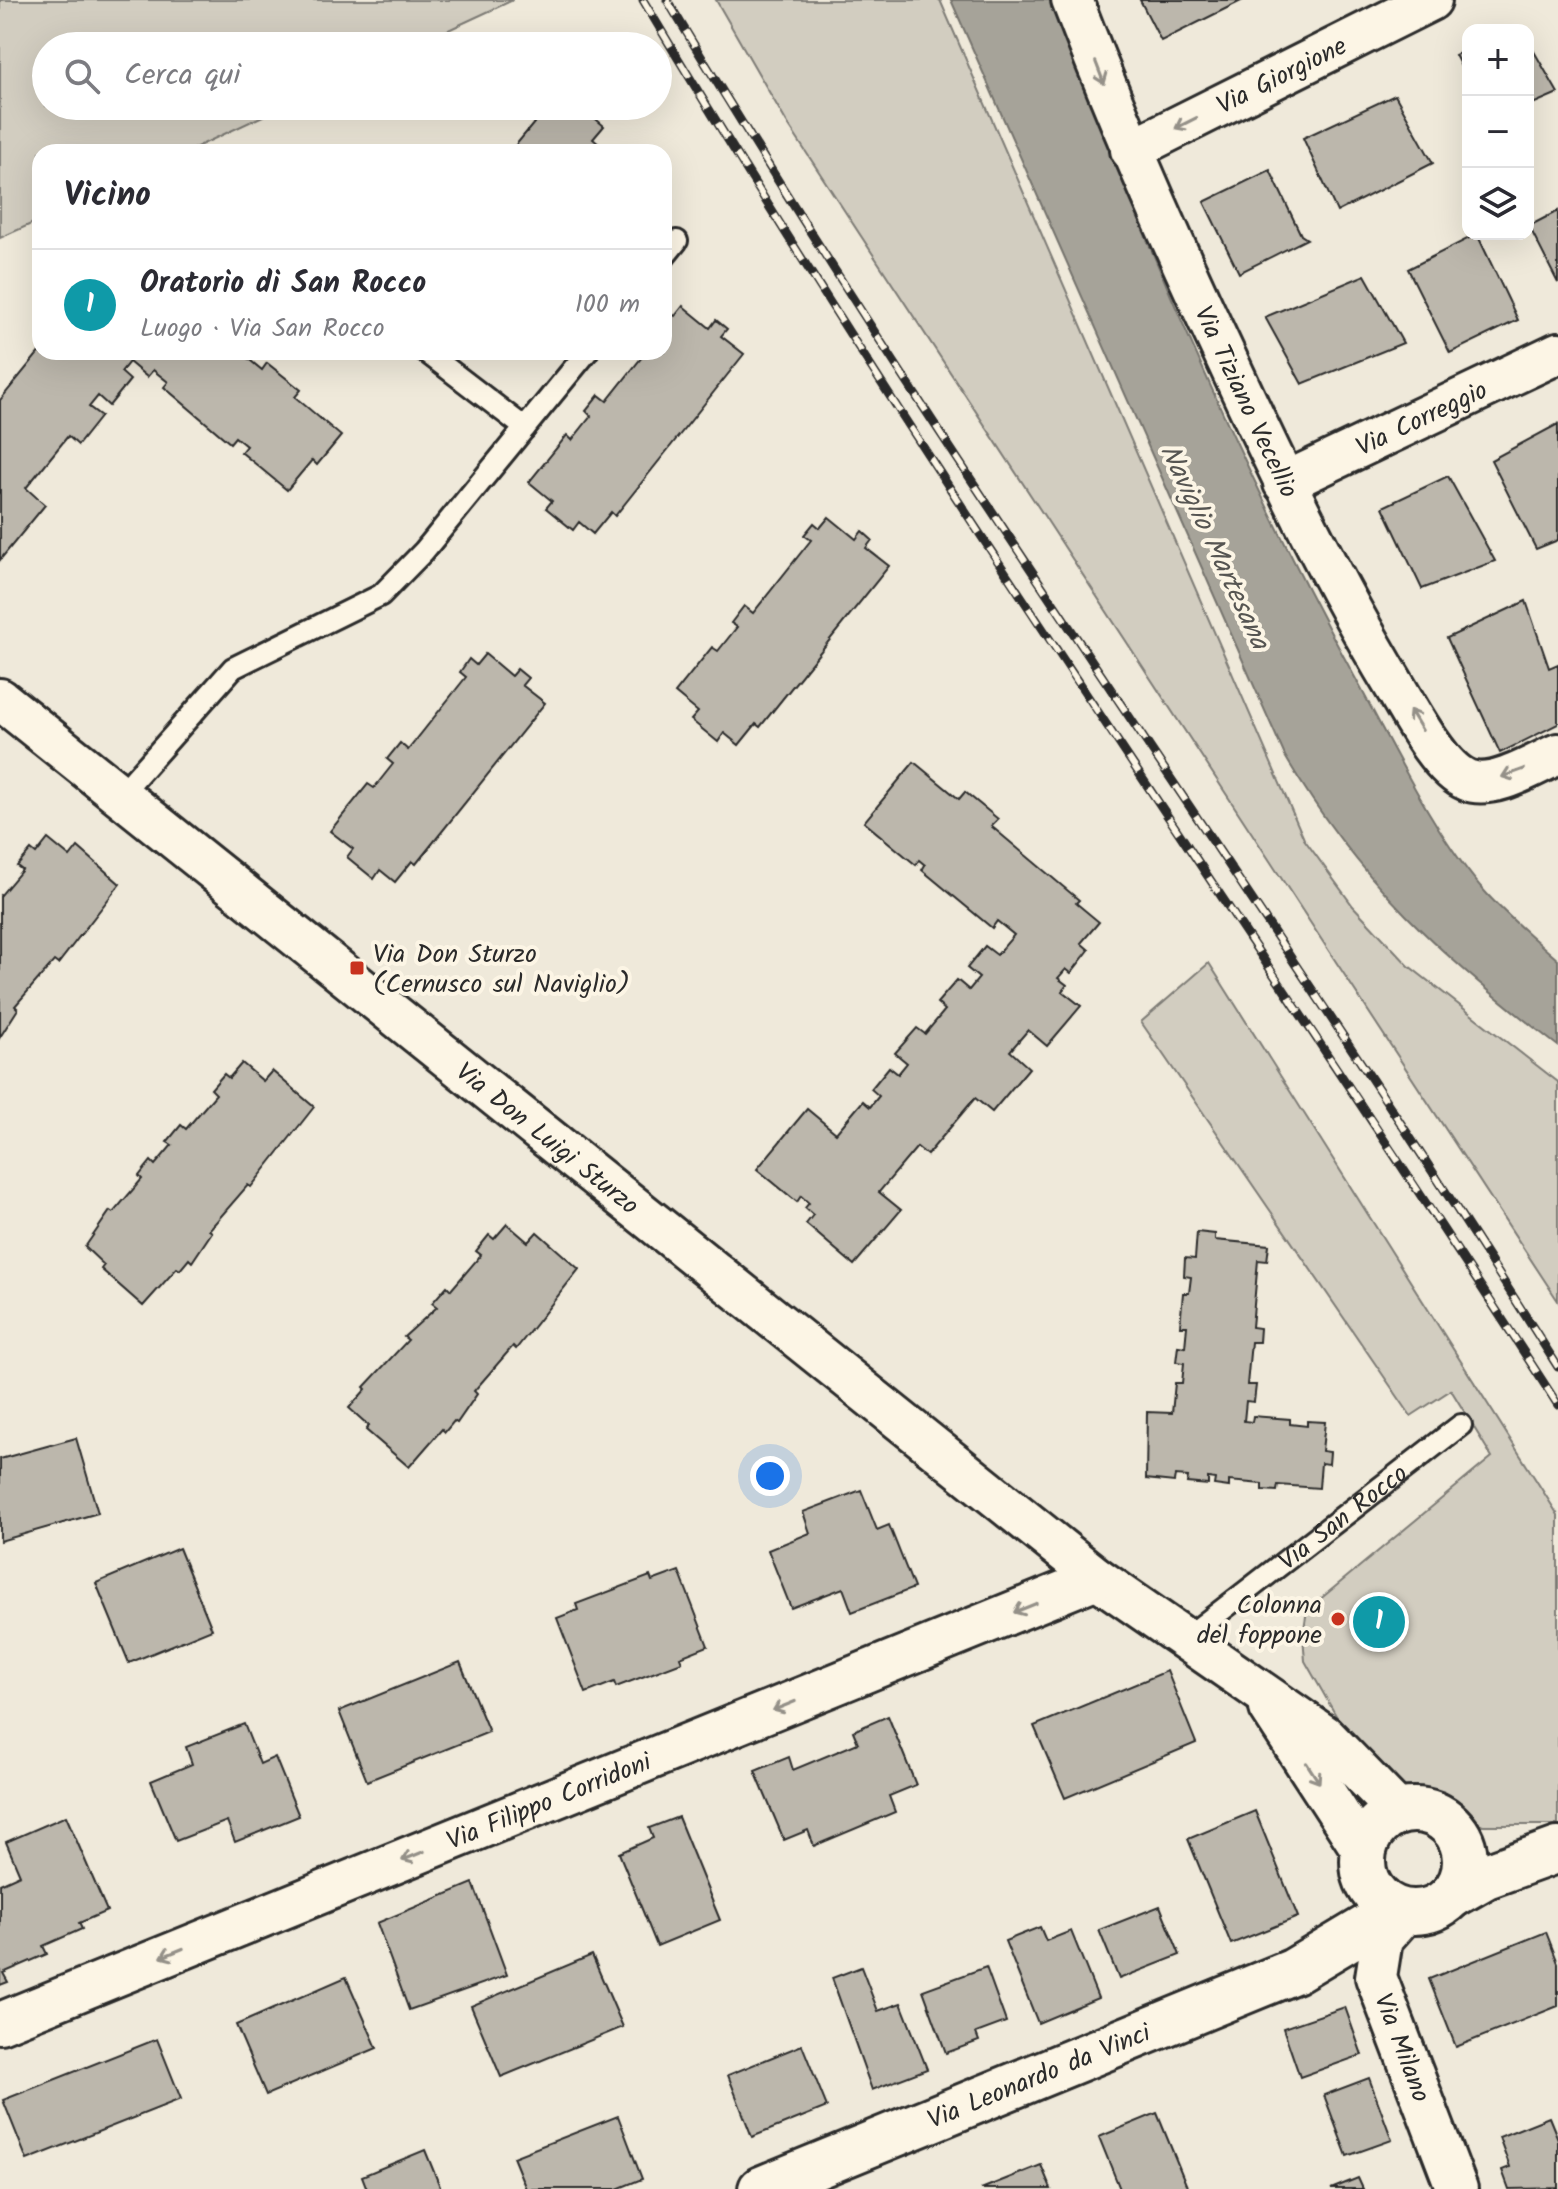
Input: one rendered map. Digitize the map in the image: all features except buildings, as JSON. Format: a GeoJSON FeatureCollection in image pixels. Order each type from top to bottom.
{"type":"FeatureCollection","features":[{"type":"Feature","properties":{"kind":"street","name":"Via Tiziano Vecellio"},"geometry":{"type":"LineString","coordinates":[[1072,0],[1131,150],[1284,483],[1324,564],[1425,735],[1465,780],[1479,783],[1558,754]]}},
{"type":"Feature","properties":{"kind":"street","name":"Via Giorgione"},"geometry":{"type":"LineString","coordinates":[[1131,150],[1431,0]]}},
{"type":"Feature","properties":{"kind":"street","name":"Via Correggio"},"geometry":{"type":"LineString","coordinates":[[1284,483],[1558,353]]}},
{"type":"Feature","properties":{"kind":"street","name":"Via Don Luigi Sturzo"},"geometry":{"type":"LineString","coordinates":[[0,699],[1097,1578]]}},
{"type":"Feature","properties":{"kind":"street"},"geometry":{"type":"LineString","coordinates":[[1097,1578],[1325,1736],[1399,1812]]}},
{"type":"Feature","properties":{"kind":"street","name":"Via Filippo Corridoni"},"geometry":{"type":"LineString","coordinates":[[0,2023],[1097,1578]]}},
{"type":"Feature","properties":{"kind":"street"},"geometry":{"type":"LineString","coordinates":[[1255,1685],[1362,1856],[1364,1876],[1374,1893],[1389,1906],[1406,1912],[1431,1909],[1486,1876],[1558,1848]]}},
{"type":"Feature","properties":{"kind":"street"},"geometry":{"type":"LineString","coordinates":[[1317,1958],[1341,1914],[1373,1829],[1399,1812],[1424,1810],[1481,1838],[1558,1848]]}},
{"type":"Feature","properties":{"kind":"street"},"geometry":{"type":"LineString","coordinates":[[1451,1825],[1462,1843],[1465,1862],[1460,1883],[1451,1896]]}},
{"type":"Feature","properties":{"kind":"street","name":"Via Leonardo da Vinci"},"geometry":{"type":"LineString","coordinates":[[761,2189],[1283,1976],[1366,1928],[1406,1912]]}},
{"type":"Feature","properties":{"kind":"street","name":"Via Milano"},"geometry":{"type":"LineString","coordinates":[[1406,1912],[1382,1939],[1376,1977],[1457,2189]]}},
{"type":"Feature","properties":{"kind":"lane"},"geometry":{"type":"LineString","coordinates":[[672,247],[677,241]]}},
{"type":"Feature","properties":{"kind":"lane"},"geometry":{"type":"LineString","coordinates":[[436,360],[525,428]]}},
{"type":"Feature","properties":{"kind":"lane"},"geometry":{"type":"LineString","coordinates":[[120,795],[233,668],[381,595],[424,551],[580,360]]}},
{"type":"Feature","properties":{"kind":"lane","name":"Via San Rocco"},"geometry":{"type":"LineString","coordinates":[[1186,1638],[1461,1425]]}},
{"type":"Feature","properties":{"kind":"shaded area"},"geometry":{"type":"Polygon","coordinates":[[[0,0],[513,0],[444,32],[32,32],[32,120],[254,120],[203,144],[32,144],[32,224],[0,238],[0,0]]]}},
{"type":"Feature","properties":{"kind":"shaded area"},"geometry":{"type":"Polygon","coordinates":[[[716,0],[940,0],[1304,839],[1353,906],[1409,966],[1558,1082],[1558,1301],[787,123],[716,0]]]}},
{"type":"Feature","properties":{"kind":"shaded area"},"geometry":{"type":"Polygon","coordinates":[[[1209,963],[1558,1515],[1558,1825],[1483,1825],[1393,1784],[1347,1735],[1305,1661],[1303,1635],[1307,1610],[1492,1457],[1451,1390],[1411,1416],[1141,1022],[1209,963]]]}},
{"type":"Feature","properties":{"kind":"water","name":"Naviglio Martesana"},"geometry":{"type":"Polygon","coordinates":[[[951,0],[1050,0],[1190,341],[1309,591],[1398,758],[1449,844],[1487,894],[1558,960],[1558,1046],[1477,981],[1406,915],[1343,842],[1285,756],[951,0]]]}},
{"type":"Feature","properties":{"kind":"railway"},"geometry":{"type":"LineString","coordinates":[[643,0],[662,32]]}},
{"type":"Feature","properties":{"kind":"railway"},"geometry":{"type":"LineString","coordinates":[[667,0],[884,346],[1336,1025],[1558,1367]]}},
{"type":"Feature","properties":{"kind":"railway"},"geometry":{"type":"LineString","coordinates":[[672,48],[752,179],[978,532],[1558,1405]]}},
{"type":"Feature","properties":{"kind":"place","name":"Via Don Sturzo (Cernusco sul Naviglio)"},"geometry":{"type":"Point","coordinates":[357,968]}},
{"type":"Feature","properties":{"kind":"place","name":"Colonna del foppone"},"geometry":{"type":"Point","coordinates":[1338,1619]}},
{"type":"Feature","properties":{"kind":"place","name":"Oratorio di San Rocco"},"geometry":{"type":"Point","coordinates":[1379,1622]}}]}
